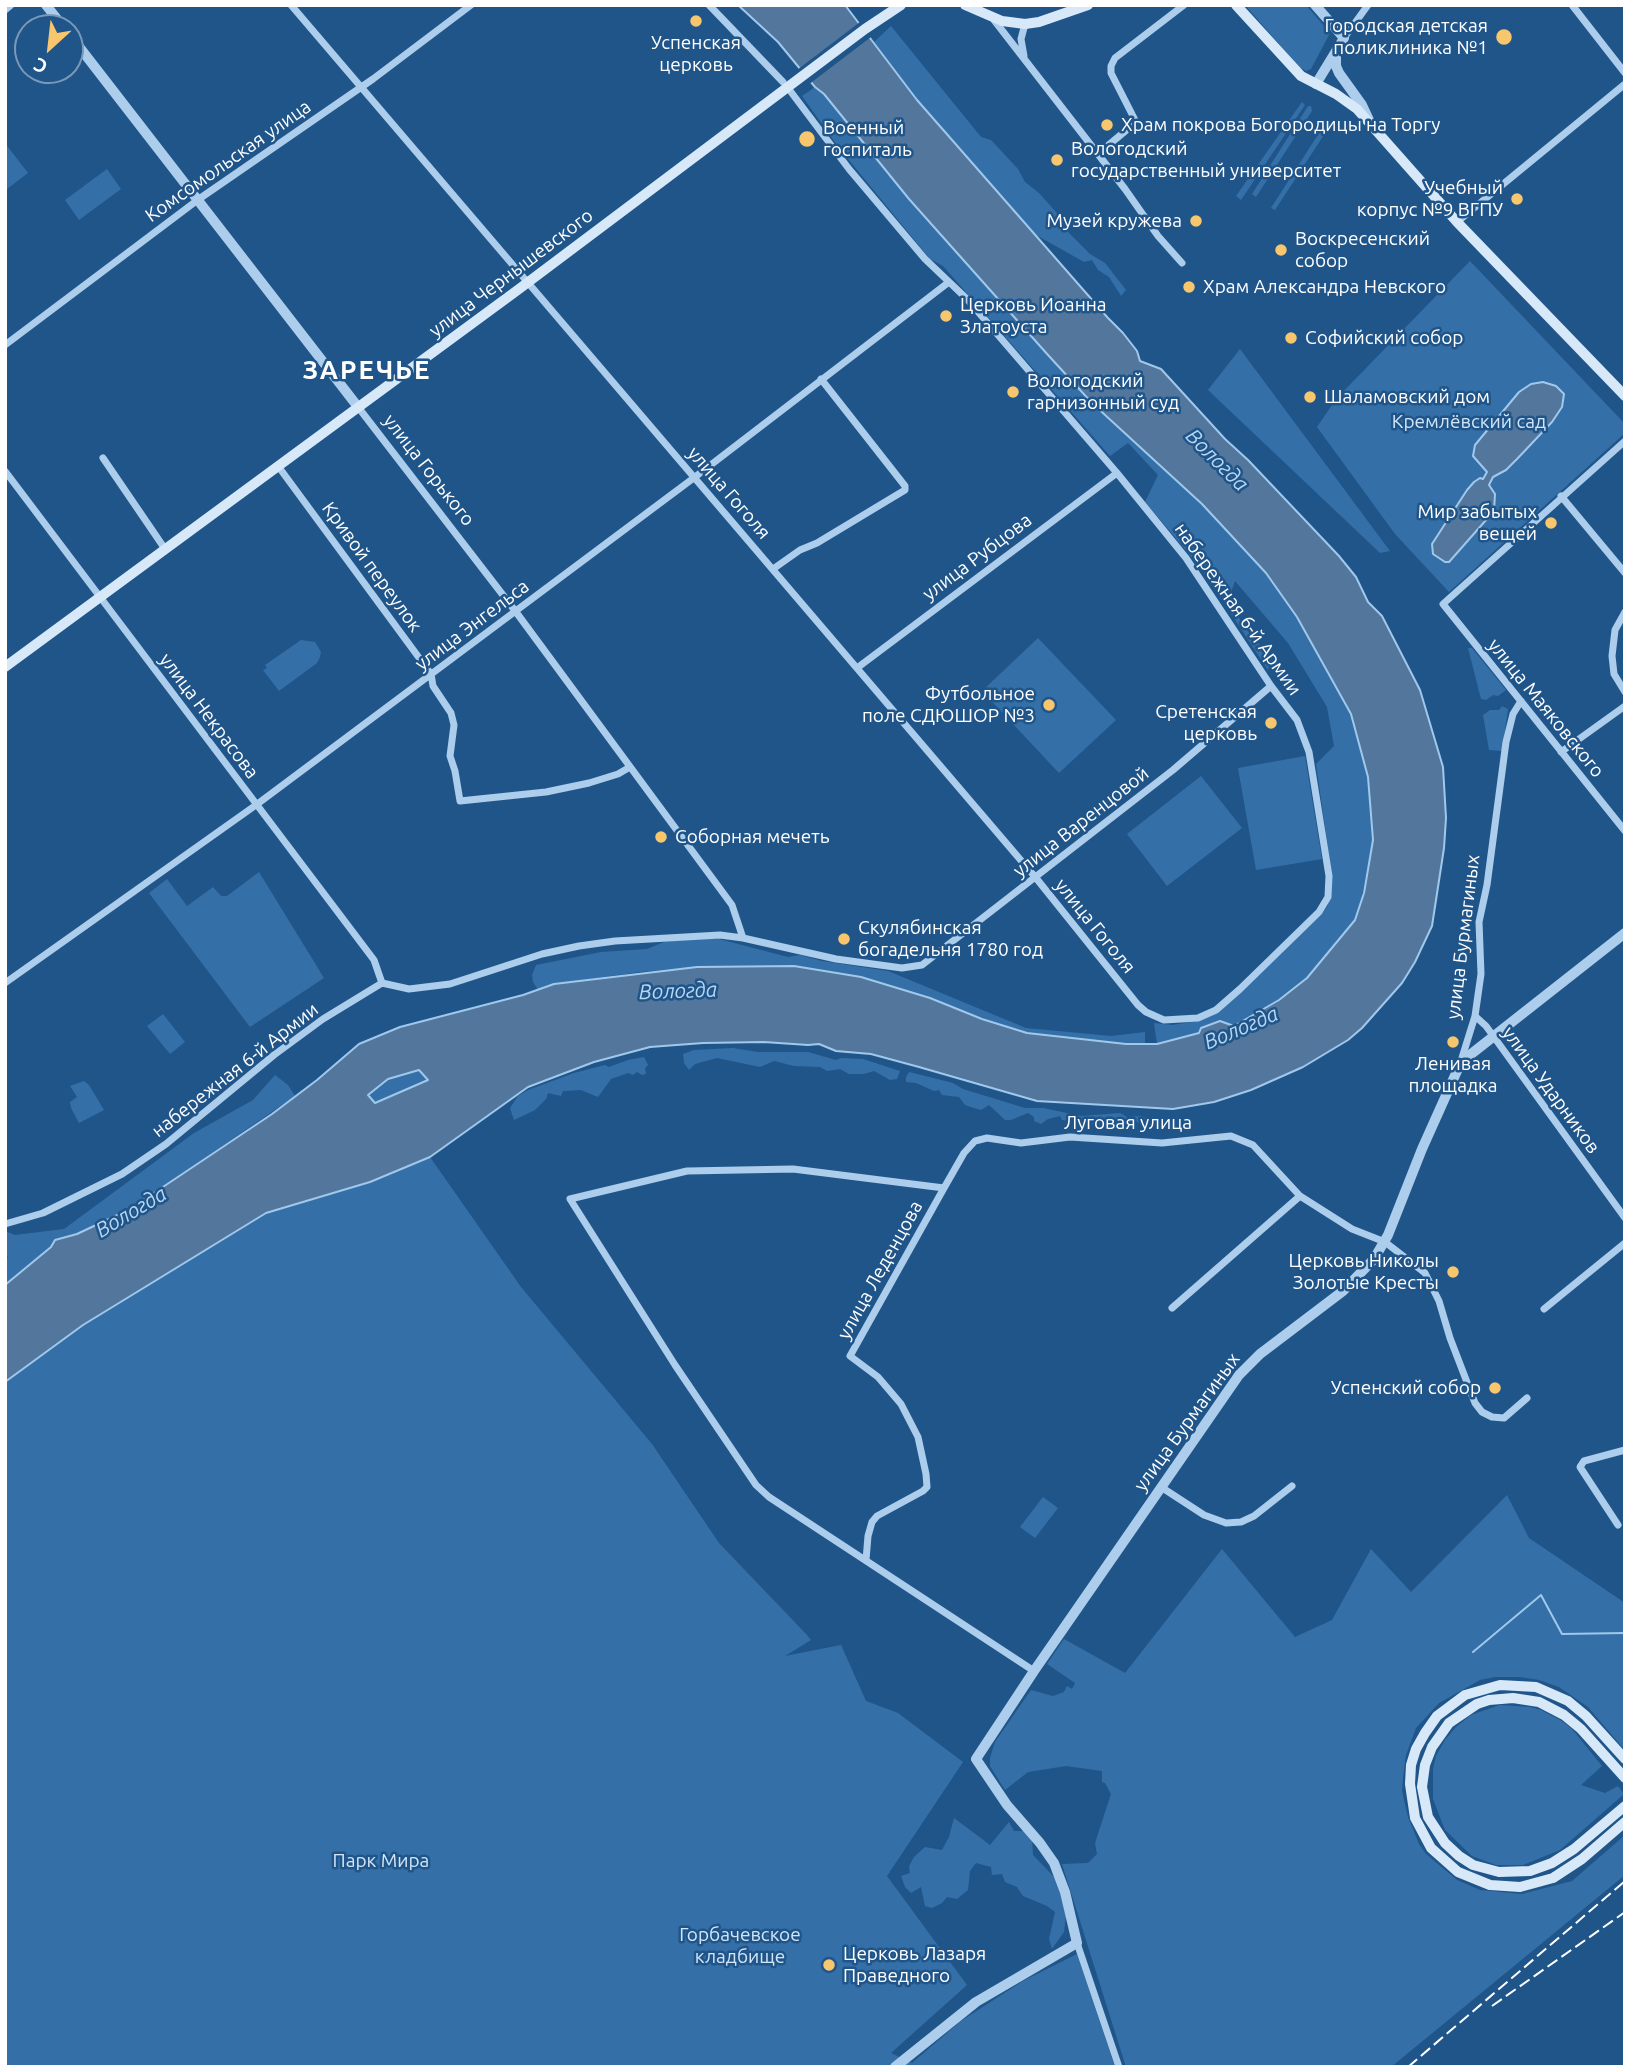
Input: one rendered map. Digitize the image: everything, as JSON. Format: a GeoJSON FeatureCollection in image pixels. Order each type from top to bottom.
{"type":"FeatureCollection","features":[{"type":"Feature","properties":{"kind":"main road"},"geometry":{"type":"LineString","coordinates":[[865,29],[901,5]]}},
{"type":"Feature","properties":{"kind":"main road"},"geometry":{"type":"LineString","coordinates":[[881,19],[908,5]]}},
{"type":"Feature","properties":{"kind":"main road"},"geometry":{"type":"LineString","coordinates":[[965,5],[1002,21],[1025,24],[1039,22],[1088,5]]}},
{"type":"Feature","properties":{"kind":"main road"},"geometry":{"type":"LineString","coordinates":[[981,5],[990,15]]}},
{"type":"Feature","properties":{"kind":"main road"},"geometry":{"type":"LineString","coordinates":[[1236,5],[1289,65],[1306,79],[1348,102],[1371,124],[1457,222],[1625,396]]}},
{"type":"Feature","properties":{"kind":"main road"},"geometry":{"type":"LineString","coordinates":[[865,29],[891,6]]}},
{"type":"Feature","properties":{"kind":"main road","name":"улица Чернышевского"},"geometry":{"type":"LineString","coordinates":[[5,667],[528,282],[865,29]]}},
{"type":"Feature","properties":{"kind":"main road"},"geometry":{"type":"LineString","coordinates":[[1622,1756],[1582,1711],[1562,1697],[1524,1685],[1492,1686],[1460,1698],[1437,1716],[1413,1759],[1410,1792],[1418,1825],[1435,1852],[1458,1872],[1490,1885],[1520,1887],[1553,1878],[1582,1859],[1625,1822]]}},
{"type":"Feature","properties":{"kind":"main road"},"geometry":{"type":"LineString","coordinates":[[1625,1778],[1575,1724],[1549,1706],[1526,1699],[1489,1700],[1462,1712],[1435,1741],[1423,1775],[1425,1805],[1437,1833],[1459,1856],[1479,1868],[1511,1873],[1541,1868],[1564,1856],[1625,1805]]}},
{"type":"Feature","properties":{"kind":"street"},"geometry":{"type":"LineString","coordinates":[[5,10],[11,5]]}},
{"type":"Feature","properties":{"kind":"street","name":"улица Гоголя"},"geometry":{"type":"LineString","coordinates":[[291,5],[1036,878],[1138,1004]]}},
{"type":"Feature","properties":{"kind":"street","name":"Комсомольская улица"},"geometry":{"type":"LineString","coordinates":[[5,345],[199,199],[471,5]]}},
{"type":"Feature","properties":{"kind":"street","name":"набережная 6-й Армии"},"geometry":{"type":"LineString","coordinates":[[709,5],[788,89],[925,259],[967,299],[1186,558],[1271,686],[1297,720],[1309,752],[1329,876],[1328,897],[1319,912],[1216,1010],[1198,1018],[1164,1020],[1154,1017],[1138,1004]]}},
{"type":"Feature","properties":{"kind":"street"},"geometry":{"type":"LineString","coordinates":[[1098,154],[1136,122],[1111,73],[1115,58],[1184,5]]}},
{"type":"Feature","properties":{"kind":"street"},"geometry":{"type":"LineString","coordinates":[[1315,5],[1344,38]]}},
{"type":"Feature","properties":{"kind":"street"},"geometry":{"type":"LineString","coordinates":[[1316,84],[1335,51],[1368,5]]}},
{"type":"Feature","properties":{"kind":"street"},"geometry":{"type":"LineString","coordinates":[[1572,5],[1625,73]]}},
{"type":"Feature","properties":{"kind":"street"},"geometry":{"type":"LineString","coordinates":[[990,15],[1158,236],[1182,263]]}},
{"type":"Feature","properties":{"kind":"street"},"geometry":{"type":"LineString","coordinates":[[1025,24],[1021,45],[1029,66]]}},
{"type":"Feature","properties":{"kind":"street"},"geometry":{"type":"LineString","coordinates":[[1335,51],[1339,73],[1362,105],[1371,124]]}},
{"type":"Feature","properties":{"kind":"street","name":"улица Горького"},"geometry":{"type":"LineString","coordinates":[[84,53],[516,612],[732,905],[743,938]]}},
{"type":"Feature","properties":{"kind":"street"},"geometry":{"type":"LineString","coordinates":[[1457,222],[1625,84]]}},
{"type":"Feature","properties":{"kind":"street","name":"улица Энгельса"},"geometry":{"type":"LineString","coordinates":[[5,983],[256,805],[516,612],[949,282]]}},
{"type":"Feature","properties":{"kind":"street"},"geometry":{"type":"LineString","coordinates":[[774,569],[800,550],[817,543],[902,493],[905,486],[821,379]]}},
{"type":"Feature","properties":{"kind":"street"},"geometry":{"type":"LineString","coordinates":[[1625,440],[1561,496],[1625,573]]}},
{"type":"Feature","properties":{"kind":"street"},"geometry":{"type":"LineString","coordinates":[[103,458],[165,549]]}},
{"type":"Feature","properties":{"kind":"street","name":"Кривой переулок"},"geometry":{"type":"LineString","coordinates":[[278,466],[431,674],[433,685],[451,713],[454,725],[450,756],[460,801],[546,792],[589,783],[618,774],[630,767]]}},
{"type":"Feature","properties":{"kind":"street","name":"улица Некрасова"},"geometry":{"type":"LineString","coordinates":[[5,471],[374,960],[382,982]]}},
{"type":"Feature","properties":{"kind":"street","name":"улица Рубцова"},"geometry":{"type":"LineString","coordinates":[[857,668],[1116,473]]}},
{"type":"Feature","properties":{"kind":"street","name":"улица Маяковского"},"geometry":{"type":"LineString","coordinates":[[1561,496],[1443,604],[1625,831]]}},
{"type":"Feature","properties":{"kind":"street"},"geometry":{"type":"LineString","coordinates":[[1625,612],[1615,630],[1612,656],[1614,674],[1625,692]]}},
{"type":"Feature","properties":{"kind":"street","name":"улица Варенцовой"},"geometry":{"type":"LineString","coordinates":[[743,938],[811,954],[902,968],[922,965],[1173,771],[1271,686]]}},
{"type":"Feature","properties":{"kind":"street","name":"улица Бурмагиных"},"geometry":{"type":"LineString","coordinates":[[1077,1943],[1065,1892],[1054,1863],[1007,1805],[976,1759],[1034,1671],[1248,1364],[1343,1291],[1374,1259],[1385,1242],[1461,1062],[1475,1016],[1481,974],[1479,922],[1487,885],[1506,742],[1513,714],[1521,701]]}},
{"type":"Feature","properties":{"kind":"street"},"geometry":{"type":"LineString","coordinates":[[1561,752],[1625,706]]}},
{"type":"Feature","properties":{"kind":"street"},"geometry":{"type":"LineString","coordinates":[[1461,1062],[1625,933]]}},
{"type":"Feature","properties":{"kind":"street"},"geometry":{"type":"LineString","coordinates":[[382,982],[409,989],[450,984],[542,954],[615,941],[720,935],[743,938]]}},
{"type":"Feature","properties":{"kind":"street","name":"набережная 6-й Армии"},"geometry":{"type":"LineString","coordinates":[[5,1224],[43,1213],[122,1174],[166,1144],[274,1055],[323,1019],[382,982]]}},
{"type":"Feature","properties":{"kind":"street","name":"улица Ударников"},"geometry":{"type":"LineString","coordinates":[[1475,1016],[1486,1026],[1625,1218]]}},
{"type":"Feature","properties":{"kind":"street","name":"Луговая улица"},"geometry":{"type":"LineString","coordinates":[[975,1141],[987,1138],[1021,1143],[1070,1137],[1162,1143],[1231,1136],[1253,1145],[1300,1196],[1352,1229],[1385,1242],[1425,1273],[1433,1286],[1475,1403],[1482,1412],[1492,1417],[1504,1418],[1527,1398]]}},
{"type":"Feature","properties":{"kind":"street","name":"улица Леденцова"},"geometry":{"type":"LineString","coordinates":[[944,1188],[793,1169],[687,1171],[570,1199],[660,1342],[756,1485],[769,1497],[866,1560],[868,1536],[877,1516],[923,1492],[927,1487],[918,1437],[901,1404],[878,1377],[850,1356],[964,1153],[975,1141]]}},
{"type":"Feature","properties":{"kind":"street"},"geometry":{"type":"LineString","coordinates":[[1172,1308],[1300,1196]]}},
{"type":"Feature","properties":{"kind":"street"},"geometry":{"type":"LineString","coordinates":[[1544,1309],[1625,1243]]}},
{"type":"Feature","properties":{"kind":"street"},"geometry":{"type":"LineString","coordinates":[[1618,1525],[1580,1468],[1584,1461],[1625,1450]]}},
{"type":"Feature","properties":{"kind":"street"},"geometry":{"type":"LineString","coordinates":[[1161,1487],[1203,1515],[1226,1523],[1248,1520],[1292,1486]]}},
{"type":"Feature","properties":{"kind":"street"},"geometry":{"type":"LineString","coordinates":[[866,1560],[1034,1671]]}},
{"type":"Feature","properties":{"kind":"street"},"geometry":{"type":"LineString","coordinates":[[895,2067],[976,2002],[1077,1943],[1119,2067]]}},
{"type":"Feature","properties":{"kind":"green space"},"geometry":{"type":"Polygon","coordinates":[[[1245,5],[1306,5],[1330,33],[1311,69],[1306,71],[1299,67],[1245,5]]]}},
{"type":"Feature","properties":{"kind":"green space"},"geometry":{"type":"Polygon","coordinates":[[[891,26],[981,137],[991,140],[1018,169],[1025,182],[1039,193],[1063,220],[1069,233],[1090,254],[1105,263],[1126,290],[1121,296],[1109,277],[1098,270],[1092,260],[1084,262],[1036,235],[917,100],[874,42],[891,26]]]}},
{"type":"Feature","properties":{"kind":"green space"},"geometry":{"type":"Polygon","coordinates":[[[815,87],[824,94],[909,199],[1092,403],[1202,503],[1266,573],[1297,617],[1351,714],[1368,777],[1373,840],[1359,912],[1348,930],[1307,978],[1279,1000],[1233,1026],[1157,1044],[1154,1023],[1172,1025],[1198,1021],[1327,907],[1332,891],[1332,876],[1316,764],[1334,746],[1327,707],[1288,643],[1235,581],[1228,601],[1251,636],[1272,657],[1268,670],[1201,568],[1145,502],[1158,475],[1128,443],[1110,456],[943,266],[930,259],[839,148],[802,96],[815,87]]]}},
{"type":"Feature","properties":{"kind":"green space"},"geometry":{"type":"Polygon","coordinates":[[[1302,102],[1305,105],[1241,200],[1236,196],[1302,102]]]}},
{"type":"Feature","properties":{"kind":"green space"},"geometry":{"type":"Polygon","coordinates":[[[1308,106],[1311,106],[1312,111],[1256,197],[1252,194],[1308,106]]]}},
{"type":"Feature","properties":{"kind":"green space"},"geometry":{"type":"Polygon","coordinates":[[[1328,119],[1332,121],[1331,124],[1275,210],[1271,208],[1328,119]]]}},
{"type":"Feature","properties":{"kind":"green space"},"geometry":{"type":"Polygon","coordinates":[[[5,143],[28,173],[7,189],[5,187],[5,143]]]}},
{"type":"Feature","properties":{"kind":"green space"},"geometry":{"type":"Polygon","coordinates":[[[107,169],[121,189],[79,220],[65,200],[107,169]]]}},
{"type":"Feature","properties":{"kind":"green space","name":"Кремлёвский сад"},"geometry":{"type":"Polygon","coordinates":[[[1470,261],[1625,424],[1625,433],[1449,592],[1395,534],[1317,427],[1336,399],[1470,261]]]}},
{"type":"Feature","properties":{"kind":"green space"},"geometry":{"type":"Polygon","coordinates":[[[1240,349],[1390,551],[1380,553],[1208,390],[1240,349]]]}},
{"type":"Feature","properties":{"kind":"green space","name":"Футбольное поле СДЮШОР №3"},"geometry":{"type":"Polygon","coordinates":[[[1038,638],[1116,720],[1059,773],[982,691],[1038,638]]]}},
{"type":"Feature","properties":{"kind":"green space"},"geometry":{"type":"Polygon","coordinates":[[[301,640],[315,642],[321,652],[320,657],[317,663],[279,691],[263,670],[267,668],[265,665],[301,640]]]}},
{"type":"Feature","properties":{"kind":"green space"},"geometry":{"type":"Polygon","coordinates":[[[1468,648],[1472,648],[1506,690],[1498,696],[1481,699],[1468,648]]]}},
{"type":"Feature","properties":{"kind":"green space"},"geometry":{"type":"Polygon","coordinates":[[[1502,706],[1508,709],[1502,751],[1489,750],[1483,715],[1490,710],[1499,710],[1502,706]]]}},
{"type":"Feature","properties":{"kind":"green space"},"geometry":{"type":"Polygon","coordinates":[[[1305,756],[1322,859],[1256,870],[1238,768],[1305,756]]]}},
{"type":"Feature","properties":{"kind":"green space"},"geometry":{"type":"Polygon","coordinates":[[[1201,776],[1242,828],[1167,886],[1127,834],[1201,776]]]}},
{"type":"Feature","properties":{"kind":"green space"},"geometry":{"type":"Polygon","coordinates":[[[259,872],[324,978],[250,1027],[149,893],[167,879],[187,906],[213,887],[221,896],[227,896],[259,872]]]}},
{"type":"Feature","properties":{"kind":"green space"},"geometry":{"type":"Polygon","coordinates":[[[671,939],[719,939],[788,957],[800,955],[888,971],[1026,1028],[1111,1036],[1145,1032],[1145,1044],[1027,1033],[861,977],[794,966],[697,967],[639,972],[554,984],[538,990],[533,982],[532,975],[536,965],[601,952],[647,949],[671,939]]]}},
{"type":"Feature","properties":{"kind":"green space"},"geometry":{"type":"Polygon","coordinates":[[[163,1014],[185,1042],[170,1054],[147,1026],[163,1014]]]}},
{"type":"Feature","properties":{"kind":"green space"},"geometry":{"type":"Polygon","coordinates":[[[733,1048],[758,1052],[808,1052],[836,1060],[863,1059],[900,1071],[897,1079],[890,1080],[874,1071],[849,1074],[840,1069],[827,1071],[820,1067],[794,1066],[774,1061],[760,1067],[717,1058],[695,1064],[689,1070],[684,1063],[683,1054],[694,1050],[733,1048]]]}},
{"type":"Feature","properties":{"kind":"green space"},"geometry":{"type":"Polygon","coordinates":[[[644,1057],[648,1065],[645,1068],[646,1074],[628,1073],[611,1079],[598,1097],[581,1090],[563,1091],[561,1096],[548,1093],[535,1110],[514,1120],[510,1108],[518,1096],[528,1090],[574,1073],[644,1057]]]}},
{"type":"Feature","properties":{"kind":"green space"},"geometry":{"type":"Polygon","coordinates":[[[420,1070],[428,1080],[375,1103],[368,1095],[388,1079],[420,1070]]]}},
{"type":"Feature","properties":{"kind":"green space"},"geometry":{"type":"Polygon","coordinates":[[[909,1072],[953,1083],[963,1089],[1025,1108],[1043,1108],[1081,1116],[1120,1113],[1127,1117],[1141,1116],[1148,1119],[1151,1126],[1133,1121],[1111,1125],[1102,1121],[1098,1127],[1062,1120],[1060,1116],[1041,1124],[1034,1121],[1034,1117],[1028,1113],[1005,1120],[989,1105],[981,1110],[965,1105],[959,1097],[942,1095],[939,1090],[934,1091],[916,1083],[906,1082],[909,1072]]]}},
{"type":"Feature","properties":{"kind":"green space"},"geometry":{"type":"Polygon","coordinates":[[[275,1075],[288,1085],[295,1096],[130,1209],[77,1234],[55,1241],[5,1285],[5,1260],[8,1258],[5,1251],[5,1231],[15,1235],[64,1229],[194,1133],[253,1100],[275,1075]]]}},
{"type":"Feature","properties":{"kind":"green space"},"geometry":{"type":"Polygon","coordinates":[[[84,1081],[104,1110],[79,1123],[71,1108],[70,1102],[77,1097],[70,1086],[84,1081]]]}},
{"type":"Feature","properties":{"kind":"green space"},"geometry":{"type":"Polygon","coordinates":[[[430,1157],[521,1287],[652,1444],[719,1543],[811,1640],[785,1656],[841,1645],[866,1701],[898,1713],[963,1762],[887,1876],[967,1985],[891,2053],[912,2063],[961,2021],[1023,1981],[1077,1954],[1115,2067],[5,2067],[5,1382],[83,1325],[266,1213],[370,1182],[430,1157]]]}},
{"type":"Feature","properties":{"kind":"green space"},"geometry":{"type":"Polygon","coordinates":[[[1507,1495],[1529,1538],[1625,1603],[1625,1747],[1623,1748],[1588,1707],[1559,1687],[1520,1677],[1480,1680],[1439,1703],[1416,1728],[1406,1755],[1403,1777],[1402,1791],[1408,1817],[1426,1854],[1457,1880],[1480,1890],[1522,1894],[1572,1881],[1625,1835],[1625,1875],[1391,2067],[1126,2067],[1062,1864],[1088,1863],[1097,1854],[1095,1843],[1111,1794],[1102,1782],[1102,1771],[1066,1766],[1028,1772],[1005,1790],[990,1766],[995,1742],[1031,1690],[1053,1696],[1064,1692],[1067,1686],[1072,1689],[1075,1683],[1047,1664],[1064,1639],[1125,1673],[1222,1549],[1295,1637],[1332,1620],[1371,1549],[1411,1592],[1507,1495]]]}},
{"type":"Feature","properties":{"kind":"green space"},"geometry":{"type":"Polygon","coordinates":[[[1043,1497],[1058,1508],[1035,1538],[1020,1527],[1043,1497]]]}},
{"type":"Feature","properties":{"kind":"green space"},"geometry":{"type":"Polygon","coordinates":[[[1500,1705],[1530,1707],[1562,1721],[1572,1729],[1602,1766],[1581,1785],[1605,1793],[1618,1786],[1624,1794],[1560,1850],[1523,1865],[1496,1865],[1472,1856],[1445,1830],[1433,1799],[1433,1769],[1436,1756],[1445,1740],[1471,1715],[1500,1705]]]}},
{"type":"Feature","properties":{"kind":"green space"},"geometry":{"type":"Polygon","coordinates":[[[954,1818],[990,1845],[1009,1822],[1014,1831],[1024,1831],[1032,1839],[1033,1855],[1056,1879],[1063,1898],[1066,1916],[1064,1932],[1052,1949],[1049,1939],[1055,1912],[1023,1896],[1017,1887],[1005,1882],[1002,1874],[992,1875],[991,1867],[976,1863],[970,1871],[968,1890],[957,1899],[947,1897],[932,1908],[925,1906],[921,1887],[911,1893],[905,1887],[901,1876],[910,1873],[909,1866],[914,1857],[925,1847],[942,1850],[954,1818]]]}},
{"type":"Feature","properties":{"kind":"water","name":"Вологда"},"geometry":{"type":"Polygon","coordinates":[[[738,5],[845,5],[917,100],[1123,333],[1137,351],[1140,361],[1161,369],[1356,577],[1368,602],[1382,616],[1420,690],[1443,767],[1446,818],[1444,848],[1432,926],[1415,962],[1402,983],[1348,1040],[1303,1067],[1251,1090],[1214,1102],[1173,1109],[1037,1101],[871,1054],[836,1051],[819,1044],[703,1043],[650,1047],[594,1062],[528,1087],[430,1157],[370,1182],[266,1213],[83,1325],[5,1382],[5,1285],[51,1247],[55,1240],[77,1234],[130,1209],[272,1114],[359,1044],[400,1027],[523,995],[554,984],[697,967],[794,966],[861,977],[930,998],[982,1019],[1027,1033],[1126,1044],[1157,1044],[1199,1033],[1201,1028],[1220,1021],[1234,1026],[1279,1000],[1307,978],[1355,920],[1364,893],[1373,840],[1368,777],[1351,714],[1297,617],[1266,573],[1202,504],[1092,403],[1048,355],[909,199],[778,42],[738,5]],[[419,1070],[388,1079],[368,1095],[375,1103],[428,1080],[419,1070]]]}},
{"type":"Feature","properties":{"kind":"water"},"geometry":{"type":"Polygon","coordinates":[[[1543,382],[1556,386],[1564,394],[1562,407],[1552,422],[1517,459],[1506,470],[1493,477],[1489,485],[1495,494],[1494,511],[1449,562],[1445,562],[1433,554],[1432,544],[1467,490],[1474,482],[1483,479],[1487,472],[1473,456],[1475,445],[1519,392],[1531,384],[1543,382]]]}},
{"type":"Feature","properties":{"kind":"pier"},"geometry":{"type":"Polygon","coordinates":[[[860,22],[871,37],[808,85],[797,70],[860,22]]]}},
{"type":"Feature","properties":{"kind":"waterway"},"geometry":{"type":"LineString","coordinates":[[1473,1652],[1541,1595],[1562,1634],[1625,1633]]}},
{"type":"Feature","properties":{"kind":"railway"},"geometry":{"type":"LineString","coordinates":[[1408,2067],[1625,1881]]}},
{"type":"Feature","properties":{"kind":"railway"},"geometry":{"type":"LineString","coordinates":[[1492,2006],[1625,1912]]}},
{"type":"Feature","properties":{"kind":"place","name":"Успенская церковь"},"geometry":{"type":"Point","coordinates":[696,21]}},
{"type":"Feature","properties":{"kind":"place","name":"Городская детская поликлиника №1"},"geometry":{"type":"Point","coordinates":[1504,37]}},
{"type":"Feature","properties":{"kind":"place","name":"Храм покрова Богородицы на Торгу"},"geometry":{"type":"Point","coordinates":[1107,125]}},
{"type":"Feature","properties":{"kind":"place","name":"Военный госпиталь"},"geometry":{"type":"Point","coordinates":[807,139]}},
{"type":"Feature","properties":{"kind":"place","name":"Вологодский государственный университет"},"geometry":{"type":"Point","coordinates":[1057,160]}},
{"type":"Feature","properties":{"kind":"place","name":"Учебный корпус №9 ВГПУ"},"geometry":{"type":"Point","coordinates":[1517,199]}},
{"type":"Feature","properties":{"kind":"place","name":"Музей кружева"},"geometry":{"type":"Point","coordinates":[1196,221]}},
{"type":"Feature","properties":{"kind":"place","name":"Воскресенский собор"},"geometry":{"type":"Point","coordinates":[1281,250]}},
{"type":"Feature","properties":{"kind":"place","name":"Храм Александра Невского"},"geometry":{"type":"Point","coordinates":[1189,287]}},
{"type":"Feature","properties":{"kind":"place","name":"Церковь Иоанна Златоуста"},"geometry":{"type":"Point","coordinates":[946,316]}},
{"type":"Feature","properties":{"kind":"place","name":"Софийский собор"},"geometry":{"type":"Point","coordinates":[1291,338]}},
{"type":"Feature","properties":{"kind":"place","name":"Вологодский гарнизонный суд"},"geometry":{"type":"Point","coordinates":[1013,392]}},
{"type":"Feature","properties":{"kind":"place","name":"Шаламовский дом"},"geometry":{"type":"Point","coordinates":[1310,397]}},
{"type":"Feature","properties":{"kind":"place","name":"Мир забытых вещей"},"geometry":{"type":"Point","coordinates":[1551,523]}},
{"type":"Feature","properties":{"kind":"place","name":"Футбольное поле СДЮШОР №3"},"geometry":{"type":"Point","coordinates":[1049,705]}},
{"type":"Feature","properties":{"kind":"place","name":"Сретенская церковь"},"geometry":{"type":"Point","coordinates":[1271,723]}},
{"type":"Feature","properties":{"kind":"place","name":"Соборная мечеть"},"geometry":{"type":"Point","coordinates":[661,837]}},
{"type":"Feature","properties":{"kind":"place","name":"Скулябинская богадельня 1780 год"},"geometry":{"type":"Point","coordinates":[844,939]}},
{"type":"Feature","properties":{"kind":"place","name":"Ленивая площадка"},"geometry":{"type":"Point","coordinates":[1453,1042]}},
{"type":"Feature","properties":{"kind":"place","name":"Церковь Николы Золотые Кресты"},"geometry":{"type":"Point","coordinates":[1453,1272]}},
{"type":"Feature","properties":{"kind":"place","name":"Успенский собор"},"geometry":{"type":"Point","coordinates":[1495,1388]}},
{"type":"Feature","properties":{"kind":"place","name":"Церковь Лазаря Праведного"},"geometry":{"type":"Point","coordinates":[829,1965]}},
{"type":"Feature","properties":{"kind":"district","name":"ЗАРЕЧЬЕ"},"geometry":{"type":"Point","coordinates":[367,370]}},
{"type":"Feature","properties":{"kind":"park label","name":"Парк Мира"},"geometry":{"type":"Point","coordinates":[381,1861]}},
{"type":"Feature","properties":{"kind":"park label","name":"Горбачевское кладбище"},"geometry":{"type":"Point","coordinates":[740,1946]}}]}
